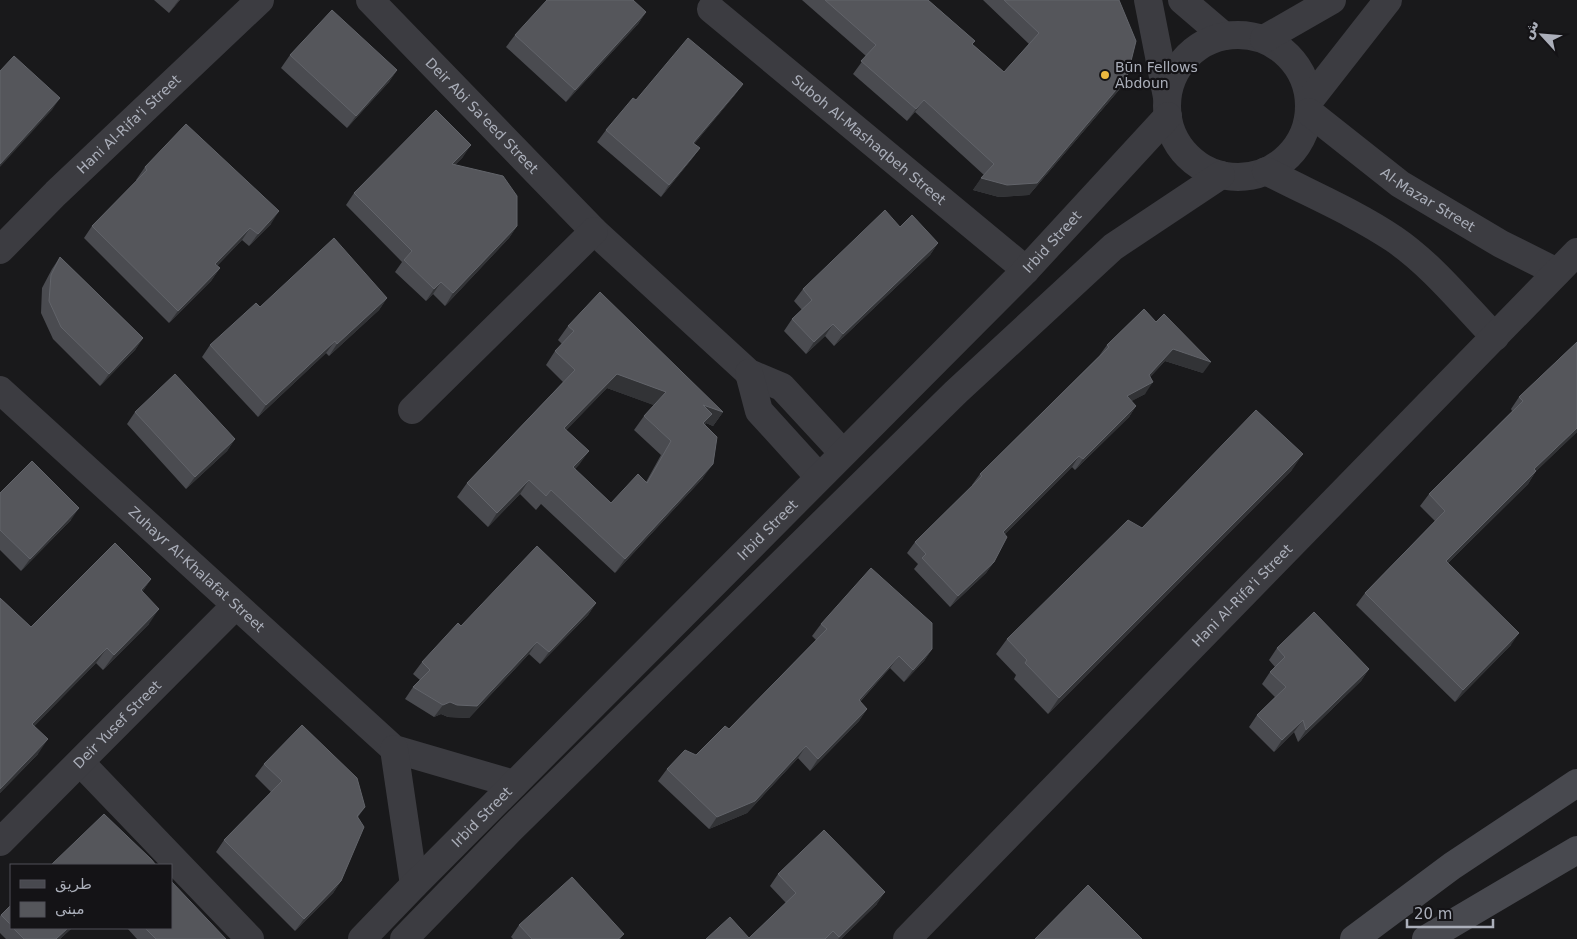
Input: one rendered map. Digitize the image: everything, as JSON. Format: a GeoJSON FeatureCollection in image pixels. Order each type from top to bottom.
{"type":"FeatureCollection","features":[{"type":"Feature","properties":{"kind":"street","name":"Hani Al-Rifa'i Street"},"geometry":{"type":"LineString","coordinates":[[0,250],[56,193],[260,0]]}},
{"type":"Feature","properties":{"kind":"street","name":"Deir Abi Sa'eed Street"},"geometry":{"type":"LineString","coordinates":[[370,0],[594,231],[749,373],[782,387],[843,453]]}},
{"type":"Feature","properties":{"kind":"street"},"geometry":{"type":"LineString","coordinates":[[1148,0],[1168,108],[1174,136],[1186,154],[1202,167],[1221,175],[1244,176],[1266,171],[1282,161],[1296,148],[1305,131],[1309,106],[1305,81],[1296,63],[1282,49],[1264,39],[1244,34],[1224,36],[1203,44],[1185,59],[1173,78],[1168,108]]}},
{"type":"Feature","properties":{"kind":"street"},"geometry":{"type":"LineString","coordinates":[[1182,0],[1224,36]]}},
{"type":"Feature","properties":{"kind":"street"},"geometry":{"type":"LineString","coordinates":[[1264,39],[1332,0]]}},
{"type":"Feature","properties":{"kind":"street"},"geometry":{"type":"LineString","coordinates":[[1309,106],[1388,0]]}},
{"type":"Feature","properties":{"kind":"street","name":"Suboh Al-Mashaqbeh Street"},"geometry":{"type":"LineString","coordinates":[[711,9],[1026,270]]}},
{"type":"Feature","properties":{"kind":"street","name":"Al-Mazar Street"},"geometry":{"type":"LineString","coordinates":[[1309,106],[1400,184],[1501,244],[1557,272]]}},
{"type":"Feature","properties":{"kind":"street","name":"Irbid Street"},"geometry":{"type":"LineString","coordinates":[[362,939],[1026,270],[1168,108]]}},
{"type":"Feature","properties":{"kind":"street"},"geometry":{"type":"LineString","coordinates":[[1266,171],[1362,220],[1395,240],[1438,278],[1495,337]]}},
{"type":"Feature","properties":{"kind":"street"},"geometry":{"type":"LineString","coordinates":[[404,939],[511,830],[956,392],[1113,247],[1221,175]]}},
{"type":"Feature","properties":{"kind":"street"},"geometry":{"type":"LineString","coordinates":[[412,410],[594,231]]}},
{"type":"Feature","properties":{"kind":"street","name":"Hani Al-Rifa'i Street"},"geometry":{"type":"LineString","coordinates":[[907,939],[1577,252]]}},
{"type":"Feature","properties":{"kind":"street"},"geometry":{"type":"LineString","coordinates":[[749,373],[759,411],[818,478]]}},
{"type":"Feature","properties":{"kind":"street","name":"Zuhayr Al-Khalafat Street"},"geometry":{"type":"LineString","coordinates":[[0,390],[394,749],[514,784]]}},
{"type":"Feature","properties":{"kind":"street","name":"Deir Yusef Street"},"geometry":{"type":"LineString","coordinates":[[0,842],[81,763],[235,606]]}},
{"type":"Feature","properties":{"kind":"street"},"geometry":{"type":"LineString","coordinates":[[394,749],[414,885]]}},
{"type":"Feature","properties":{"kind":"street"},"geometry":{"type":"LineString","coordinates":[[81,763],[250,939]]}},
{"type":"Feature","properties":{"kind":"street"},"geometry":{"type":"LineString","coordinates":[[1354,939],[1452,866],[1576,783]]}},
{"type":"Feature","properties":{"kind":"street"},"geometry":{"type":"LineString","coordinates":[[1426,939],[1577,850]]}},
{"type":"Feature","properties":{"kind":"building"},"geometry":{"type":"Polygon","coordinates":[[[547,0],[633,0],[646,12],[575,90],[515,35],[547,0]]]}},
{"type":"Feature","properties":{"kind":"building"},"geometry":{"type":"Polygon","coordinates":[[[825,0],[928,0],[975,41],[972,44],[1004,72],[1039,33],[1004,0],[1119,0],[1136,41],[1127,77],[1037,183],[1007,185],[981,178],[994,164],[924,100],[916,109],[861,61],[876,45],[825,0]]]}},
{"type":"Feature","properties":{"kind":"building"},"geometry":{"type":"Polygon","coordinates":[[[332,10],[397,70],[356,116],[290,55],[332,10]]]}},
{"type":"Feature","properties":{"kind":"building"},"geometry":{"type":"Polygon","coordinates":[[[688,38],[743,84],[693,143],[700,148],[669,185],[606,130],[633,98],[636,100],[688,38]]]}},
{"type":"Feature","properties":{"kind":"building"},"geometry":{"type":"Polygon","coordinates":[[[14,56],[60,98],[0,164],[0,71],[14,56]]]}},
{"type":"Feature","properties":{"kind":"building"},"geometry":{"type":"Polygon","coordinates":[[[436,110],[471,145],[452,164],[503,176],[517,196],[517,226],[453,293],[441,282],[434,289],[404,260],[412,251],[354,193],[436,110]]]}},
{"type":"Feature","properties":{"kind":"building"},"geometry":{"type":"Polygon","coordinates":[[[186,124],[279,211],[258,234],[250,228],[215,264],[220,268],[178,311],[92,226],[147,170],[145,167],[186,124]]]}},
{"type":"Feature","properties":{"kind":"building"},"geometry":{"type":"Polygon","coordinates":[[[885,210],[900,227],[912,215],[938,243],[843,334],[833,324],[814,342],[792,319],[812,300],[803,289],[885,210]]]}},
{"type":"Feature","properties":{"kind":"building"},"geometry":{"type":"Polygon","coordinates":[[[334,238],[387,298],[337,344],[335,341],[266,405],[210,345],[256,303],[260,307],[334,238]]]}},
{"type":"Feature","properties":{"kind":"building"},"geometry":{"type":"Polygon","coordinates":[[[60,257],[143,338],[109,374],[61,327],[49,301],[51,275],[60,257]]]}},
{"type":"Feature","properties":{"kind":"building"},"geometry":{"type":"Polygon","coordinates":[[[600,292],[723,412],[703,405],[712,414],[703,423],[717,437],[713,464],[625,559],[551,490],[546,496],[529,480],[497,513],[467,483],[575,370],[555,351],[574,331],[568,326],[600,292]],[[617,374],[564,428],[589,451],[573,467],[611,503],[638,474],[647,483],[671,441],[644,416],[666,392],[617,374]]]}},
{"type":"Feature","properties":{"kind":"building"},"geometry":{"type":"Polygon","coordinates":[[[1144,309],[1156,322],[1164,314],[1211,362],[1173,349],[1149,375],[1153,382],[1127,396],[1136,406],[1083,459],[1079,456],[1003,532],[1007,537],[994,562],[958,596],[922,558],[926,554],[915,542],[982,476],[980,474],[1109,347],[1107,345],[1144,309]]]}},
{"type":"Feature","properties":{"kind":"building"},"geometry":{"type":"Polygon","coordinates":[[[1577,342],[1577,428],[1534,469],[1536,471],[1446,561],[1519,633],[1463,690],[1365,593],[1445,511],[1429,494],[1523,401],[1519,397],[1577,342]]]}},
{"type":"Feature","properties":{"kind":"building"},"geometry":{"type":"Polygon","coordinates":[[[175,374],[235,439],[195,477],[135,412],[175,374]]]}},
{"type":"Feature","properties":{"kind":"building"},"geometry":{"type":"Polygon","coordinates":[[[1256,410],[1303,454],[1059,698],[1025,663],[1027,660],[1007,639],[1128,520],[1142,528],[1256,410]]]}},
{"type":"Feature","properties":{"kind":"building"},"geometry":{"type":"Polygon","coordinates":[[[32,461],[79,508],[30,559],[0,530],[0,493],[32,461]]]}},
{"type":"Feature","properties":{"kind":"building"},"geometry":{"type":"Polygon","coordinates":[[[115,543],[151,579],[141,590],[159,609],[114,655],[107,648],[32,724],[48,739],[0,789],[0,598],[31,627],[115,543]]]}},
{"type":"Feature","properties":{"kind":"building"},"geometry":{"type":"Polygon","coordinates":[[[537,546],[596,603],[549,652],[537,642],[477,706],[457,705],[450,702],[443,705],[413,687],[430,670],[422,662],[458,623],[461,626],[537,546]]]}},
{"type":"Feature","properties":{"kind":"building"},"geometry":{"type":"Polygon","coordinates":[[[871,568],[932,623],[932,649],[913,670],[899,656],[859,700],[867,709],[818,759],[806,746],[755,801],[717,817],[667,769],[685,750],[696,755],[725,726],[729,729],[827,629],[821,624],[871,568]]]}},
{"type":"Feature","properties":{"kind":"building"},"geometry":{"type":"Polygon","coordinates":[[[1314,612],[1369,669],[1306,730],[1303,720],[1282,740],[1257,715],[1286,687],[1270,672],[1285,657],[1277,648],[1314,612]]]}},
{"type":"Feature","properties":{"kind":"building"},"geometry":{"type":"Polygon","coordinates":[[[302,725],[357,778],[365,807],[357,816],[364,827],[341,881],[304,919],[224,840],[282,781],[264,764],[302,725]]]}},
{"type":"Feature","properties":{"kind":"building"},"geometry":{"type":"Polygon","coordinates":[[[104,814],[155,864],[52,864],[104,814]]]}},
{"type":"Feature","properties":{"kind":"building"},"geometry":{"type":"Polygon","coordinates":[[[824,830],[885,892],[839,937],[833,931],[825,939],[706,939],[730,917],[749,938],[796,893],[778,874],[824,830]]]}},
{"type":"Feature","properties":{"kind":"building"},"geometry":{"type":"Polygon","coordinates":[[[572,877],[624,934],[618,939],[532,939],[519,925],[572,877]]]}},
{"type":"Feature","properties":{"kind":"building"},"geometry":{"type":"Polygon","coordinates":[[[172,882],[226,939],[156,939],[146,929],[172,929],[172,882]]]}},
{"type":"Feature","properties":{"kind":"building"},"geometry":{"type":"Polygon","coordinates":[[[1088,885],[1142,939],[1035,939],[1088,885]]]}},
{"type":"Feature","properties":{"kind":"building"},"geometry":{"type":"Polygon","coordinates":[[[10,906],[10,924],[1,915],[10,906]]]}},
{"type":"Feature","properties":{"kind":"building"},"geometry":{"type":"Polygon","coordinates":[[[14,929],[67,929],[56,939],[24,939],[14,929]]]}},
{"type":"Feature","properties":{"kind":"place","name":"Būn Fellows Abdoun"},"geometry":{"type":"Point","coordinates":[1105,75]}}]}
